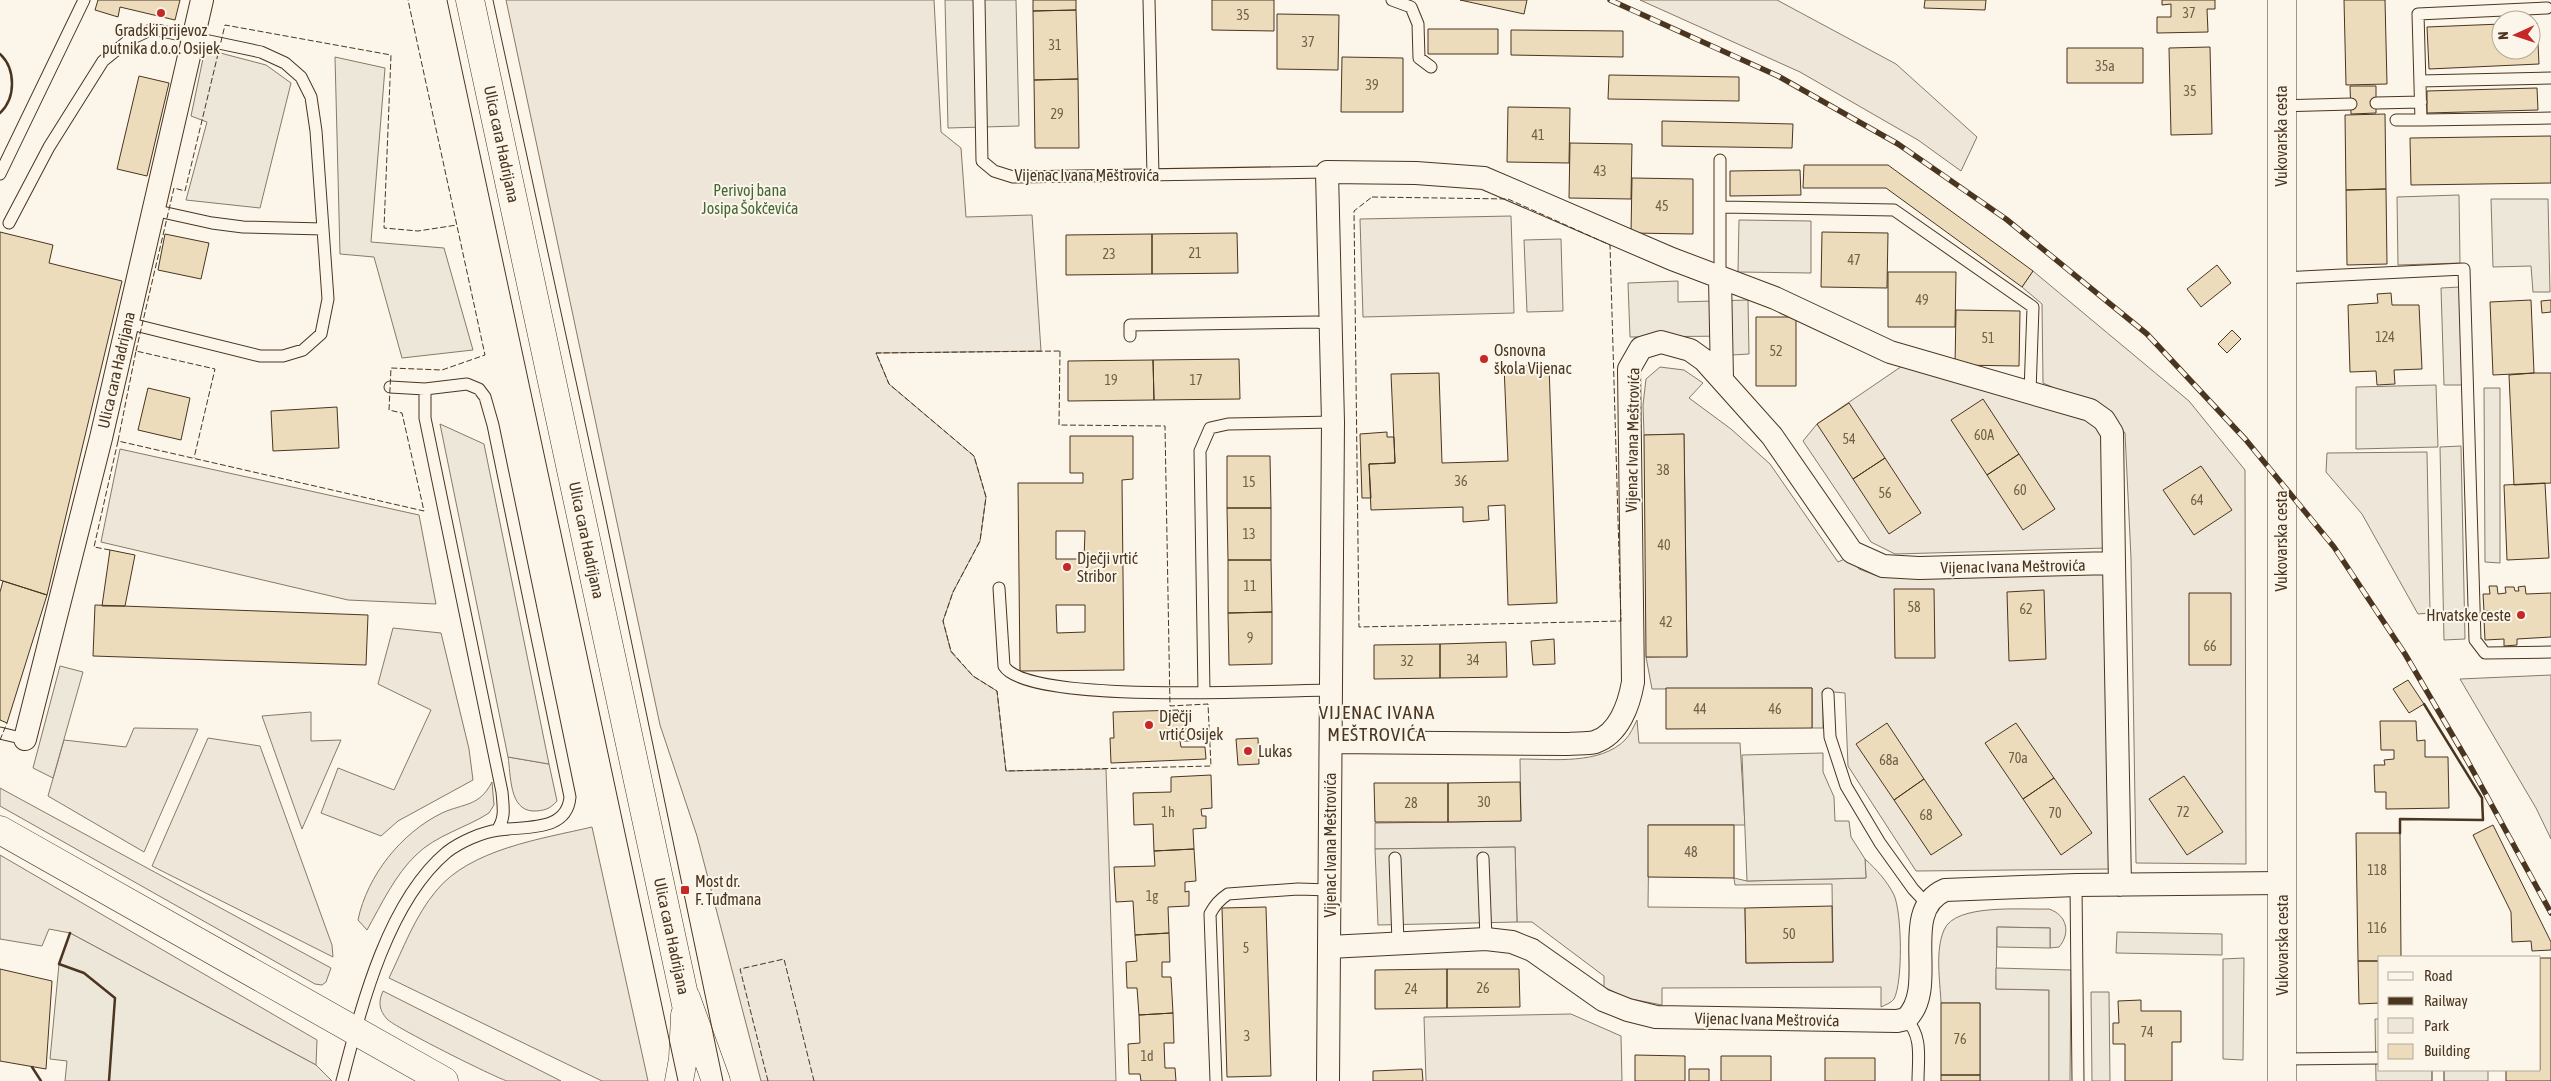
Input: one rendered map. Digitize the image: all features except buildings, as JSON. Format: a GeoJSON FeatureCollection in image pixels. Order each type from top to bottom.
{"type":"FeatureCollection","features":[{"type":"Feature","properties":{"kind":"main road","name":"Ulica cara Hadrijana"},"geometry":{"type":"LineString","coordinates":[[470,0],[686,998],[702,1081]]}},
{"type":"Feature","properties":{"kind":"main road","name":"Vukovarska cesta"},"geometry":{"type":"LineString","coordinates":[[2282,0],[2282,1070]]}},
{"type":"Feature","properties":{"kind":"main road"},"geometry":{"type":"LineString","coordinates":[[0,830],[444,1081]]}},
{"type":"Feature","properties":{"kind":"main road"},"geometry":{"type":"LineString","coordinates":[[679,1081],[683,1059],[686,998]]}},
{"type":"Feature","properties":{"kind":"main road"},"geometry":{"type":"LineString","coordinates":[[686,998],[716,1081]]}},
{"type":"Feature","properties":{"kind":"street","name":"Ulica cara Hadrijana"},"geometry":{"type":"LineString","coordinates":[[25,739],[128,322],[202,0]]}},
{"type":"Feature","properties":{"kind":"street","name":"Vijenac Ivana Meštrovića"},"geometry":{"type":"LineString","coordinates":[[1328,1081],[1333,422],[1327,172],[1416,173],[1484,178],[1672,259],[1775,298],[1890,352],[2090,410],[2104,420],[2112,433],[2120,885]]}},
{"type":"Feature","properties":{"kind":"street"},"geometry":{"type":"LineString","coordinates":[[1720,278],[1722,379]]}},
{"type":"Feature","properties":{"kind":"street","name":"Vijenac Ivana Meštrovića"},"geometry":{"type":"LineString","coordinates":[[1331,742],[1567,744],[1594,742],[1609,734],[1621,719],[1630,699],[1633,682],[1630,369],[1641,348],[1661,342],[1690,350],[1704,360],[1722,379],[1772,436],[1852,552],[1883,566],[1919,568],[2114,563]]}},
{"type":"Feature","properties":{"kind":"street"},"geometry":{"type":"LineString","coordinates":[[1906,1020],[1918,1004],[1923,915],[1927,904],[1936,894],[1945,890],[2076,884],[2282,883]]}},
{"type":"Feature","properties":{"kind":"street","name":"Vijenac Ivana Meštrovića"},"geometry":{"type":"LineString","coordinates":[[1330,947],[1398,942],[1486,939],[1512,942],[1532,950],[1603,1000],[1628,1010],[1656,1017],[1906,1020]]}},
{"type":"Feature","properties":{"kind":"lane"},"geometry":{"type":"LineString","coordinates":[[0,174],[84,0]]}},
{"type":"Feature","properties":{"kind":"lane","name":"Vijenac Ivana Meštrovića"},"geometry":{"type":"LineString","coordinates":[[979,0],[982,161],[994,171],[1013,177],[1327,172]]}},
{"type":"Feature","properties":{"kind":"lane"},"geometry":{"type":"LineString","coordinates":[[1149,0],[1153,176]]}},
{"type":"Feature","properties":{"kind":"lane"},"geometry":{"type":"LineString","coordinates":[[1392,0],[1411,7],[1418,24],[1419,58],[1431,67]]}},
{"type":"Feature","properties":{"kind":"lane"},"geometry":{"type":"LineString","coordinates":[[2421,120],[2418,14],[2498,5],[2546,8]]}},
{"type":"Feature","properties":{"kind":"lane"},"geometry":{"type":"LineString","coordinates":[[9,223],[49,148],[103,61],[128,40],[148,31],[157,30],[261,52],[285,63],[301,77],[311,97],[316,131],[328,299],[321,334],[303,350],[283,356],[260,356],[128,322]]}},
{"type":"Feature","properties":{"kind":"lane"},"geometry":{"type":"LineString","coordinates":[[2420,81],[2551,78]]}},
{"type":"Feature","properties":{"kind":"lane"},"geometry":{"type":"LineString","coordinates":[[2376,103],[2421,102]]}},
{"type":"Feature","properties":{"kind":"lane"},"geometry":{"type":"LineString","coordinates":[[2282,106],[2351,104]]}},
{"type":"Feature","properties":{"kind":"lane"},"geometry":{"type":"LineString","coordinates":[[2396,120],[2551,118]]}},
{"type":"Feature","properties":{"kind":"lane"},"geometry":{"type":"LineString","coordinates":[[1720,160],[1720,278]]}},
{"type":"Feature","properties":{"kind":"lane"},"geometry":{"type":"LineString","coordinates":[[1721,207],[1894,210],[2032,307],[2030,392]]}},
{"type":"Feature","properties":{"kind":"lane"},"geometry":{"type":"LineString","coordinates":[[154,210],[212,223],[243,227],[323,229]]}},
{"type":"Feature","properties":{"kind":"lane"},"geometry":{"type":"LineString","coordinates":[[2281,278],[2464,269],[2475,640],[2486,653],[2551,652]]}},
{"type":"Feature","properties":{"kind":"lane"},"geometry":{"type":"LineString","coordinates":[[1130,336],[1130,325],[1316,322],[1331,324]]}},
{"type":"Feature","properties":{"kind":"lane"},"geometry":{"type":"LineString","coordinates":[[342,1081],[355,1031],[386,942],[422,880],[437,861],[453,848],[497,830],[531,827],[563,818],[569,809],[570,798],[493,425],[484,397],[479,389],[467,384],[425,389],[390,387]]}},
{"type":"Feature","properties":{"kind":"lane"},"geometry":{"type":"LineString","coordinates":[[425,389],[426,418],[502,792],[504,815],[502,823],[497,830]]}},
{"type":"Feature","properties":{"kind":"lane"},"geometry":{"type":"LineString","coordinates":[[1204,692],[1200,451],[1204,438],[1210,428],[1228,424],[1333,422]]}},
{"type":"Feature","properties":{"kind":"lane"},"geometry":{"type":"LineString","coordinates":[[999,588],[1004,666],[1008,673],[1019,678],[1081,690],[1127,693],[1331,690]]}},
{"type":"Feature","properties":{"kind":"lane"},"geometry":{"type":"LineString","coordinates":[[1828,694],[1830,737],[1846,786],[1880,842],[1913,889],[1927,904]]}},
{"type":"Feature","properties":{"kind":"lane"},"geometry":{"type":"LineString","coordinates":[[0,733],[25,739]]}},
{"type":"Feature","properties":{"kind":"lane"},"geometry":{"type":"LineString","coordinates":[[1395,858],[1398,942]]}},
{"type":"Feature","properties":{"kind":"lane"},"geometry":{"type":"LineString","coordinates":[[1483,858],[1486,939]]}},
{"type":"Feature","properties":{"kind":"lane"},"geometry":{"type":"LineString","coordinates":[[2076,884],[2078,1081]]}},
{"type":"Feature","properties":{"kind":"lane"},"geometry":{"type":"LineString","coordinates":[[1216,1081],[1210,914],[1213,908],[1219,900],[1228,894],[1298,889],[1330,890]]}},
{"type":"Feature","properties":{"kind":"lane"},"geometry":{"type":"LineString","coordinates":[[1906,1020],[1914,1027],[1918,1039],[1918,1081]]}},
{"type":"Feature","properties":{"kind":"lane"},"geometry":{"type":"LineString","coordinates":[[2282,1070],[2358,1058],[2378,1058]]}},
{"type":"Feature","properties":{"kind":"green space","name":"Perivoj bana Josipa Šokčevića"},"geometry":{"type":"Polygon","coordinates":[[[506,0],[934,0],[941,132],[961,148],[966,217],[1032,215],[1041,351],[876,353],[889,384],[974,456],[986,497],[980,541],[953,592],[943,621],[951,652],[973,676],[997,691],[1006,771],[1106,769],[1116,1081],[761,1081],[697,836],[660,725],[506,0]]]}},
{"type":"Feature","properties":{"kind":"green space"},"geometry":{"type":"Polygon","coordinates":[[[1640,0],[1777,0],[1896,64],[1977,137],[1961,171],[1918,140],[1800,72],[1640,0]]]}},
{"type":"Feature","properties":{"kind":"green space"},"geometry":{"type":"Polygon","coordinates":[[[1511,216],[1514,313],[1363,317],[1360,219],[1511,216]]]}},
{"type":"Feature","properties":{"kind":"green space"},"geometry":{"type":"Polygon","coordinates":[[[1561,239],[1563,311],[1527,312],[1524,240],[1561,239]]]}},
{"type":"Feature","properties":{"kind":"green space"},"geometry":{"type":"Polygon","coordinates":[[[2033,271],[2189,401],[2245,470],[2246,864],[2136,863],[2131,558],[2125,433],[2104,410],[2043,383],[2042,304],[2022,287],[2033,271]]]}},
{"type":"Feature","properties":{"kind":"green space"},"geometry":{"type":"Polygon","coordinates":[[[1905,364],[2087,416],[2102,430],[2107,548],[1895,554],[1871,542],[1803,441],[1817,424],[1905,364]]]}},
{"type":"Feature","properties":{"kind":"green space"},"geometry":{"type":"Polygon","coordinates":[[[1660,367],[1684,370],[1703,383],[1689,398],[1731,429],[1770,464],[1838,562],[1849,557],[1859,569],[1875,575],[2108,572],[2109,869],[1916,871],[1848,766],[1845,693],[1823,691],[1823,728],[1812,728],[1812,688],[1652,689],[1646,657],[1687,656],[1684,434],[1644,435],[1643,405],[1646,379],[1660,367]]]}},
{"type":"Feature","properties":{"kind":"green space"},"geometry":{"type":"Polygon","coordinates":[[[120,449],[419,515],[436,604],[348,600],[101,542],[120,449]]]}},
{"type":"Feature","properties":{"kind":"green space"},"geometry":{"type":"Polygon","coordinates":[[[2427,452],[2430,613],[2418,614],[2362,514],[2326,472],[2327,453],[2427,452]]]}},
{"type":"Feature","properties":{"kind":"green space"},"geometry":{"type":"Polygon","coordinates":[[[393,628],[441,633],[469,749],[473,780],[398,821],[381,836],[321,813],[338,768],[394,790],[431,710],[378,684],[393,628]]]}},
{"type":"Feature","properties":{"kind":"green space"},"geometry":{"type":"Polygon","coordinates":[[[2551,675],[2551,839],[2536,808],[2460,679],[2551,675]]]}},
{"type":"Feature","properties":{"kind":"green space"},"geometry":{"type":"Polygon","coordinates":[[[311,712],[311,741],[341,740],[302,829],[262,716],[311,712]]]}},
{"type":"Feature","properties":{"kind":"green space"},"geometry":{"type":"Polygon","coordinates":[[[1637,720],[1639,743],[1740,743],[1745,825],[1649,825],[1648,907],[1745,908],[1746,963],[1833,962],[1832,884],[1735,885],[1734,878],[1747,881],[1866,878],[1865,859],[1888,885],[1897,904],[1900,931],[1900,963],[1897,990],[1893,1000],[1881,1007],[1881,987],[1662,988],[1662,1005],[1626,998],[1604,987],[1604,976],[1532,922],[1517,922],[1515,847],[1375,849],[1375,823],[1521,821],[1520,759],[1561,760],[1603,754],[1625,740],[1637,720]]]}},
{"type":"Feature","properties":{"kind":"green space"},"geometry":{"type":"Polygon","coordinates":[[[134,728],[198,729],[144,852],[48,796],[64,740],[126,747],[134,728]]]}},
{"type":"Feature","properties":{"kind":"green space"},"geometry":{"type":"Polygon","coordinates":[[[208,738],[260,746],[332,945],[333,957],[152,866],[208,738]]]}},
{"type":"Feature","properties":{"kind":"green space"},"geometry":{"type":"Polygon","coordinates":[[[508,757],[549,764],[557,801],[552,806],[533,811],[519,805],[511,782],[508,757]]]}},
{"type":"Feature","properties":{"kind":"green space"},"geometry":{"type":"Polygon","coordinates":[[[492,782],[494,805],[489,813],[433,842],[416,855],[395,881],[367,930],[358,920],[369,888],[388,857],[413,832],[442,813],[476,800],[482,796],[492,782]]]}},
{"type":"Feature","properties":{"kind":"green space"},"geometry":{"type":"Polygon","coordinates":[[[0,788],[331,968],[326,982],[322,985],[315,984],[0,806],[0,788]]]}},
{"type":"Feature","properties":{"kind":"green space"},"geometry":{"type":"Polygon","coordinates":[[[592,827],[648,1081],[602,1081],[389,978],[422,911],[436,891],[450,877],[487,855],[529,841],[592,827]]]}},
{"type":"Feature","properties":{"kind":"green space"},"geometry":{"type":"Polygon","coordinates":[[[0,855],[317,1040],[316,1065],[70,933],[49,929],[42,946],[0,939],[0,855]]]}},
{"type":"Feature","properties":{"kind":"green space"},"geometry":{"type":"Polygon","coordinates":[[[2007,909],[2049,909],[2060,916],[2065,925],[2065,936],[2059,947],[2050,948],[2050,928],[1997,927],[1996,989],[2049,990],[2049,1081],[1980,1081],[1980,1003],[1941,1003],[1939,956],[1944,930],[1951,921],[1961,915],[1975,912],[2007,909]]]}},
{"type":"Feature","properties":{"kind":"green space"},"geometry":{"type":"Polygon","coordinates":[[[383,991],[561,1081],[507,1081],[445,1052],[387,1019],[380,1006],[383,991]]]}},
{"type":"Feature","properties":{"kind":"green space"},"geometry":{"type":"Polygon","coordinates":[[[1571,1014],[1621,1036],[1622,1081],[1426,1081],[1424,1017],[1571,1014]]]}},
{"type":"Feature","properties":{"kind":"shaded area"},"geometry":{"type":"Polygon","coordinates":[[[945,0],[1016,0],[1019,126],[948,128],[945,0]]]}},
{"type":"Feature","properties":{"kind":"shaded area"},"geometry":{"type":"Polygon","coordinates":[[[205,49],[266,65],[291,83],[260,208],[186,200],[207,122],[191,116],[205,49]]]}},
{"type":"Feature","properties":{"kind":"shaded area"},"geometry":{"type":"Polygon","coordinates":[[[335,57],[385,68],[371,242],[444,248],[473,350],[402,358],[374,257],[340,254],[335,57]]]}},
{"type":"Feature","properties":{"kind":"shaded area"},"geometry":{"type":"Polygon","coordinates":[[[2459,195],[2460,263],[2398,265],[2397,197],[2459,195]]]}},
{"type":"Feature","properties":{"kind":"shaded area"},"geometry":{"type":"Polygon","coordinates":[[[2491,199],[2548,199],[2550,292],[2533,292],[2531,266],[2493,267],[2491,199]]]}},
{"type":"Feature","properties":{"kind":"shaded area"},"geometry":{"type":"Polygon","coordinates":[[[1739,220],[1811,221],[1811,273],[1738,272],[1739,220]]]}},
{"type":"Feature","properties":{"kind":"shaded area"},"geometry":{"type":"Polygon","coordinates":[[[1678,281],[1678,302],[1748,300],[1749,354],[1732,355],[1730,336],[1630,337],[1628,283],[1678,281]]]}},
{"type":"Feature","properties":{"kind":"shaded area"},"geometry":{"type":"Polygon","coordinates":[[[2460,287],[2462,385],[2444,385],[2441,288],[2460,287]]]}},
{"type":"Feature","properties":{"kind":"shaded area"},"geometry":{"type":"Polygon","coordinates":[[[2436,385],[2438,447],[2356,449],[2356,387],[2436,385]]]}},
{"type":"Feature","properties":{"kind":"shaded area"},"geometry":{"type":"Polygon","coordinates":[[[2484,388],[2500,388],[2500,563],[2485,562],[2484,388]]]}},
{"type":"Feature","properties":{"kind":"shaded area"},"geometry":{"type":"Polygon","coordinates":[[[440,424],[484,444],[549,764],[508,757],[440,424]]]}},
{"type":"Feature","properties":{"kind":"shaded area"},"geometry":{"type":"Polygon","coordinates":[[[2461,446],[2465,639],[2444,640],[2440,447],[2461,446]]]}},
{"type":"Feature","properties":{"kind":"shaded area"},"geometry":{"type":"Polygon","coordinates":[[[60,666],[83,672],[53,778],[33,768],[60,666]]]}},
{"type":"Feature","properties":{"kind":"shaded area"},"geometry":{"type":"Polygon","coordinates":[[[1823,753],[1823,772],[1834,797],[1835,821],[1849,821],[1851,837],[1865,859],[1866,878],[1747,881],[1742,755],[1823,753]]]}},
{"type":"Feature","properties":{"kind":"shaded area"},"geometry":{"type":"Polygon","coordinates":[[[1515,847],[1517,922],[1378,925],[1375,849],[1515,847]]]}},
{"type":"Feature","properties":{"kind":"shaded area"},"geometry":{"type":"Polygon","coordinates":[[[1997,927],[2050,928],[2050,948],[1997,947],[1997,927]]]}},
{"type":"Feature","properties":{"kind":"shaded area"},"geometry":{"type":"Polygon","coordinates":[[[2117,932],[2222,934],[2222,955],[2116,953],[2117,932]]]}},
{"type":"Feature","properties":{"kind":"shaded area"},"geometry":{"type":"Polygon","coordinates":[[[70,933],[316,1065],[332,1081],[65,1081],[67,1061],[50,1059],[59,964],[70,933]]]}},
{"type":"Feature","properties":{"kind":"shaded area"},"geometry":{"type":"Polygon","coordinates":[[[2244,958],[2243,1060],[2223,1059],[2223,959],[2244,958]]]}},
{"type":"Feature","properties":{"kind":"shaded area"},"geometry":{"type":"Polygon","coordinates":[[[1996,968],[2071,970],[2070,1081],[2049,1081],[2049,990],[1996,989],[1996,968]]]}},
{"type":"Feature","properties":{"kind":"shaded area"},"geometry":{"type":"Polygon","coordinates":[[[2091,992],[2109,992],[2110,1081],[2092,1081],[2091,992]]]}},
{"type":"Feature","properties":{"kind":"shaded area"},"geometry":{"type":"Polygon","coordinates":[[[2375,1019],[2378,1019],[2378,1071],[2488,1071],[2488,1081],[2376,1081],[2375,1019]]]}},
{"type":"Feature","properties":{"kind":"tram line"},"geometry":{"type":"LineString","coordinates":[[447,0],[678,1081]]}},
{"type":"Feature","properties":{"kind":"tram line"},"geometry":{"type":"LineString","coordinates":[[493,0],[604,510],[723,1081]]}},
{"type":"Feature","properties":{"kind":"railway"},"geometry":{"type":"LineString","coordinates":[[1610,0],[1778,76],[1898,144],[2006,219],[2147,334],[2246,440],[2334,547],[2405,654],[2467,760],[2551,913]]}},
{"type":"Feature","properties":{"kind":"fence"},"geometry":{"type":"LineString","coordinates":[[110,550],[94,547],[118,441],[424,511],[402,413],[389,410],[391,368],[442,370],[485,355],[408,0]]}},
{"type":"Feature","properties":{"kind":"fence"},"geometry":{"type":"LineString","coordinates":[[136,351],[174,188],[185,191],[225,25],[391,55],[384,228],[418,231],[457,225]]}},
{"type":"Feature","properties":{"kind":"fence"},"geometry":{"type":"LineString","coordinates":[[1372,197],[1508,199],[1610,245],[1621,621],[1359,627],[1354,211],[1372,197]]}},
{"type":"Feature","properties":{"kind":"fence"},"geometry":{"type":"LineString","coordinates":[[118,441],[136,351],[215,369],[194,458]]}},
{"type":"Feature","properties":{"kind":"fence"},"geometry":{"type":"LineString","coordinates":[[1060,351],[1059,425],[1165,426],[1170,706],[1208,704],[1211,766],[1006,771],[997,691],[973,676],[951,651],[943,621],[953,592],[980,541],[986,497],[974,456],[889,384],[876,353],[1060,351]]}},
{"type":"Feature","properties":{"kind":"fence"},"geometry":{"type":"LineString","coordinates":[[0,740],[7,723]]}},
{"type":"Feature","properties":{"kind":"fence"},"geometry":{"type":"LineString","coordinates":[[768,1081],[740,969],[784,959],[814,1081]]}},
{"type":"Feature","properties":{"kind":"wall"},"geometry":{"type":"LineString","coordinates":[[0,54],[9,67],[12,84],[9,100],[0,113]]}},
{"type":"Feature","properties":{"kind":"wall"},"geometry":{"type":"LineString","coordinates":[[2400,833],[2400,819],[2483,820],[2482,798],[2424,704]]}},
{"type":"Feature","properties":{"kind":"wall"},"geometry":{"type":"LineString","coordinates":[[70,933],[59,964],[84,973],[115,998],[109,1081]]}},
{"type":"Feature","properties":{"kind":"wall"},"geometry":{"type":"LineString","coordinates":[[32,1067],[41,1081]]}},
{"type":"Feature","properties":{"kind":"place","name":"Gradski prijevoz putnika d.o.o. Osijek"},"geometry":{"type":"Point","coordinates":[161,13]}},
{"type":"Feature","properties":{"kind":"place","name":"Osnovna škola Vijenac"},"geometry":{"type":"Point","coordinates":[1484,359]}},
{"type":"Feature","properties":{"kind":"place","name":"Dječji vrtić Stribor"},"geometry":{"type":"Point","coordinates":[1067,567]}},
{"type":"Feature","properties":{"kind":"place","name":"Hrvatske ceste"},"geometry":{"type":"Point","coordinates":[2521,615]}},
{"type":"Feature","properties":{"kind":"place","name":"Dječji vrtić Osijek"},"geometry":{"type":"Point","coordinates":[1149,725]}},
{"type":"Feature","properties":{"kind":"place","name":"Lukas"},"geometry":{"type":"Point","coordinates":[1248,751]}},
{"type":"Feature","properties":{"kind":"place","name":"Most dr. F. Tuđmana"},"geometry":{"type":"Point","coordinates":[685,890]}},
{"type":"Feature","properties":{"kind":"district","name":"VIJENAC IVANA MEŠTROVIĆA"},"geometry":{"type":"Point","coordinates":[1377,723]}}]}
